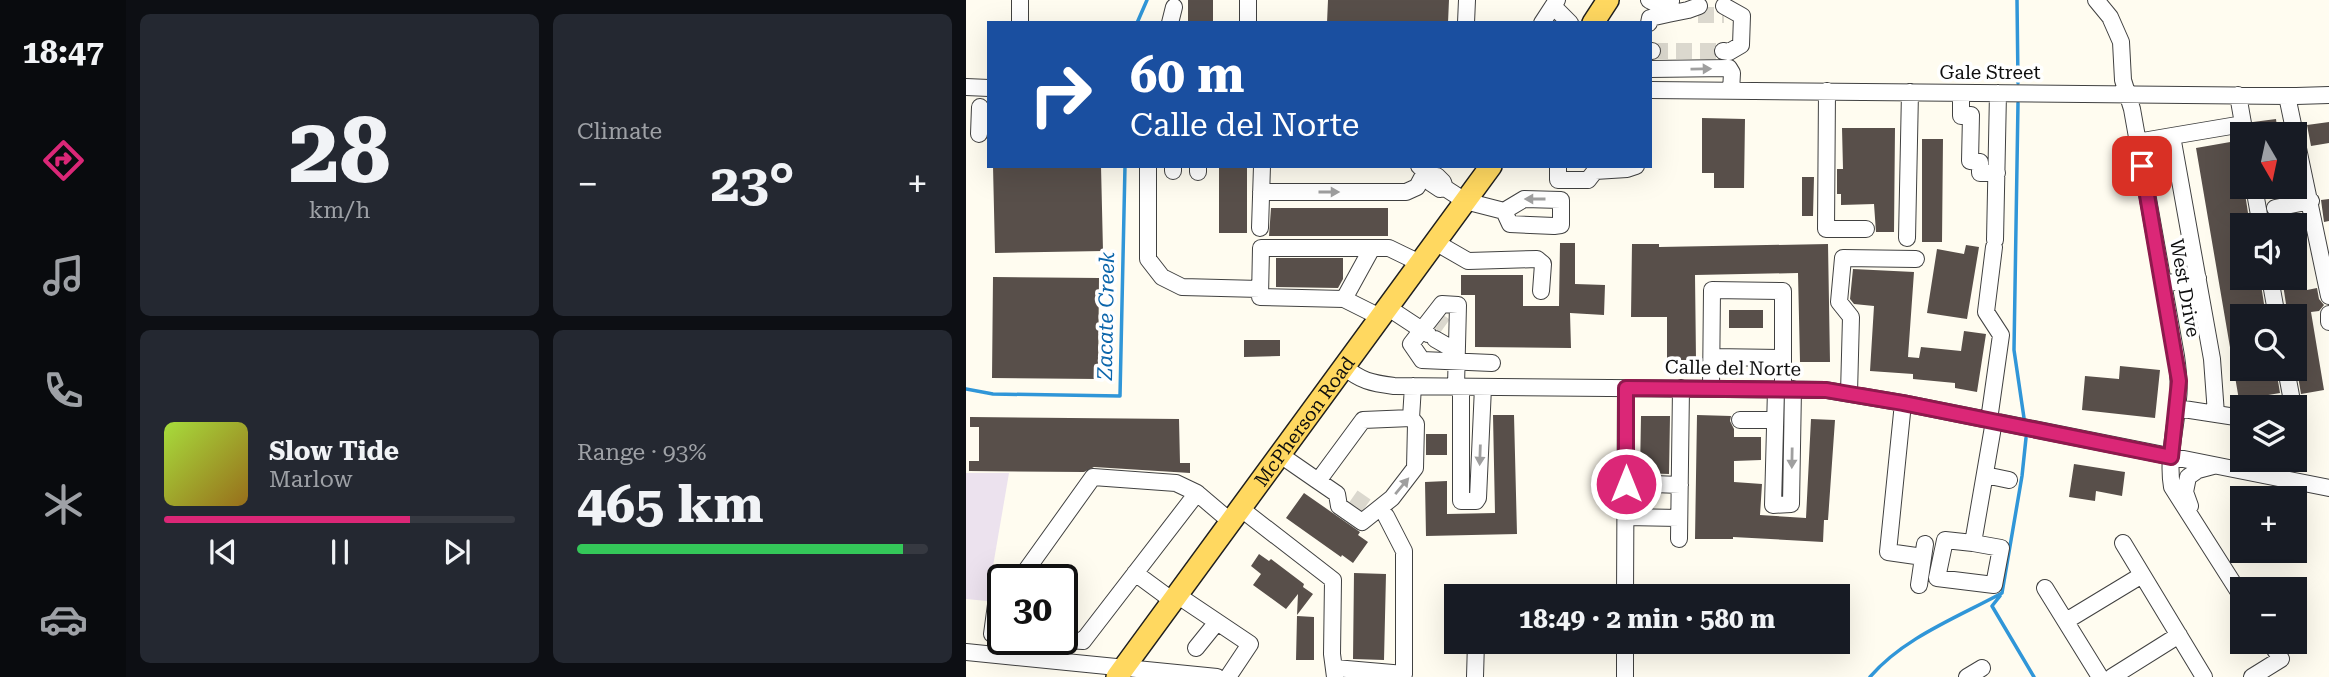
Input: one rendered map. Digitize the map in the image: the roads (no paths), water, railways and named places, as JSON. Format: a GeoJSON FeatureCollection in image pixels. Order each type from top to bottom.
{"type":"FeatureCollection","features":[{"type":"Feature","properties":{"kind":"main road"},"geometry":{"type":"LineString","coordinates":[[1594,21],[1608,0]]}},
{"type":"Feature","properties":{"kind":"main road","name":"McPherson Road"},"geometry":{"type":"LineString","coordinates":[[1121,673],[1490,168]]}},
{"type":"Feature","properties":{"kind":"street"},"geometry":{"type":"LineString","coordinates":[[1020,0],[1020,21]]}},
{"type":"Feature","properties":{"kind":"street"},"geometry":{"type":"LineString","coordinates":[[1248,0],[1248,21]]}},
{"type":"Feature","properties":{"kind":"street"},"geometry":{"type":"LineString","coordinates":[[1466,21],[1467,0]]}},
{"type":"Feature","properties":{"kind":"street"},"geometry":{"type":"LineString","coordinates":[[1649,0],[1695,10]]}},
{"type":"Feature","properties":{"kind":"street","name":"West Drive"},"geometry":{"type":"LineString","coordinates":[[2096,0],[2109,17],[2121,41],[2125,94],[2132,109],[2179,381],[2169,474],[2172,487],[2230,578]]}},
{"type":"Feature","properties":{"kind":"street"},"geometry":{"type":"LineString","coordinates":[[1543,21],[1555,3],[1568,21]]}},
{"type":"Feature","properties":{"kind":"street"},"geometry":{"type":"LineString","coordinates":[[1649,21],[1667,3]]}},
{"type":"Feature","properties":{"kind":"street"},"geometry":{"type":"LineString","coordinates":[[1170,21],[1174,7]]}},
{"type":"Feature","properties":{"kind":"street"},"geometry":{"type":"LineString","coordinates":[[1652,69],[1727,57],[1741,46],[1742,16],[1728,11]]}},
{"type":"Feature","properties":{"kind":"street"},"geometry":{"type":"LineString","coordinates":[[1727,57],[1732,73],[1731,91]]}},
{"type":"Feature","properties":{"kind":"street"},"geometry":{"type":"LineString","coordinates":[[966,88],[987,88]]}},
{"type":"Feature","properties":{"kind":"street","name":"Gale Street"},"geometry":{"type":"LineString","coordinates":[[1652,89],[2329,95]]}},
{"type":"Feature","properties":{"kind":"street"},"geometry":{"type":"LineString","coordinates":[[1826,91],[1826,229],[1866,229]]}},
{"type":"Feature","properties":{"kind":"street"},"geometry":{"type":"LineString","coordinates":[[1907,238],[1910,92]]}},
{"type":"Feature","properties":{"kind":"street"},"geometry":{"type":"LineString","coordinates":[[1961,93],[1961,116],[1997,115]]}},
{"type":"Feature","properties":{"kind":"street"},"geometry":{"type":"LineString","coordinates":[[1973,543],[1985,475],[2001,335],[1986,312],[1994,243],[1998,93]]}},
{"type":"Feature","properties":{"kind":"street"},"geometry":{"type":"LineString","coordinates":[[2238,95],[2243,122]]}},
{"type":"Feature","properties":{"kind":"street"},"geometry":{"type":"LineString","coordinates":[[2287,96],[2329,296]]}},
{"type":"Feature","properties":{"kind":"street"},"geometry":{"type":"LineString","coordinates":[[978,134],[980,107]]}},
{"type":"Feature","properties":{"kind":"street"},"geometry":{"type":"LineString","coordinates":[[1971,115],[1970,161],[1980,162],[1980,173],[1997,173]]}},
{"type":"Feature","properties":{"kind":"street"},"geometry":{"type":"LineString","coordinates":[[2137,142],[2230,130]]}},
{"type":"Feature","properties":{"kind":"street"},"geometry":{"type":"LineString","coordinates":[[2172,136],[2212,359],[2216,414]]}},
{"type":"Feature","properties":{"kind":"street"},"geometry":{"type":"LineString","coordinates":[[1148,168],[1148,258],[1162,277],[1182,287],[1261,289]]}},
{"type":"Feature","properties":{"kind":"street"},"geometry":{"type":"LineString","coordinates":[[1260,228],[1262,168]]}},
{"type":"Feature","properties":{"kind":"street"},"geometry":{"type":"LineString","coordinates":[[1558,168],[1558,180],[1588,180],[1595,169],[1630,168]]}},
{"type":"Feature","properties":{"kind":"street"},"geometry":{"type":"LineString","coordinates":[[1261,192],[1406,192],[1417,187],[1424,172],[1437,176],[1445,188],[1465,201],[1504,211],[1524,199],[1562,200]]}},
{"type":"Feature","properties":{"kind":"street"},"geometry":{"type":"LineString","coordinates":[[1504,211],[1510,224],[1562,225],[1562,200],[1571,188],[1600,190]]}},
{"type":"Feature","properties":{"kind":"street"},"geometry":{"type":"LineString","coordinates":[[2275,208],[2311,201]]}},
{"type":"Feature","properties":{"kind":"street"},"geometry":{"type":"LineString","coordinates":[[1435,242],[1468,261],[1537,259],[1543,264],[1541,290]]}},
{"type":"Feature","properties":{"kind":"street"},"geometry":{"type":"LineString","coordinates":[[1419,263],[1388,248],[1261,248],[1260,297],[1344,299],[1437,329],[1456,356],[1461,501],[1476,501],[1478,498],[1483,387]]}},
{"type":"Feature","properties":{"kind":"street"},"geometry":{"type":"LineString","coordinates":[[1344,299],[1372,248]]}},
{"type":"Feature","properties":{"kind":"street"},"geometry":{"type":"LineString","coordinates":[[1849,393],[1852,317],[1839,302],[1843,258],[1916,259]]}},
{"type":"Feature","properties":{"kind":"street"},"geometry":{"type":"LineString","coordinates":[[2163,284],[2198,278]]}},
{"type":"Feature","properties":{"kind":"street"},"geometry":{"type":"LineString","coordinates":[[1711,388],[1712,290],[1783,291],[1784,389],[1791,505],[1773,505],[1775,420],[1784,389]]}},
{"type":"Feature","properties":{"kind":"street"},"geometry":{"type":"LineString","coordinates":[[2329,314],[2329,322]]}},
{"type":"Feature","properties":{"kind":"street"},"geometry":{"type":"LineString","coordinates":[[1411,418],[1422,360],[1410,344],[1437,329]]}},
{"type":"Feature","properties":{"kind":"street"},"geometry":{"type":"LineString","coordinates":[[1422,360],[1456,356],[1492,363]]}},
{"type":"Feature","properties":{"kind":"street"},"geometry":{"type":"LineString","coordinates":[[1712,357],[1783,358]]}},
{"type":"Feature","properties":{"kind":"street","name":"Calle del Norte"},"geometry":{"type":"LineString","coordinates":[[1343,366],[1358,378],[1371,383],[1418,386],[1826,390],[2329,488]]}},
{"type":"Feature","properties":{"kind":"street"},"geometry":{"type":"LineString","coordinates":[[1625,584],[1626,388]]}},
{"type":"Feature","properties":{"kind":"street"},"geometry":{"type":"LineString","coordinates":[[1679,539],[1681,388]]}},
{"type":"Feature","properties":{"kind":"street"},"geometry":{"type":"LineString","coordinates":[[1903,403],[1888,552],[1924,551],[1919,585]]}},
{"type":"Feature","properties":{"kind":"street"},"geometry":{"type":"LineString","coordinates":[[2177,408],[2230,416]]}},
{"type":"Feature","properties":{"kind":"street"},"geometry":{"type":"LineString","coordinates":[[1318,481],[1363,420],[1411,418]]}},
{"type":"Feature","properties":{"kind":"street"},"geometry":{"type":"LineString","coordinates":[[1363,505],[1392,498],[1415,468],[1416,424],[1411,418]]}},
{"type":"Feature","properties":{"kind":"street"},"geometry":{"type":"LineString","coordinates":[[1740,420],[1775,420]]}},
{"type":"Feature","properties":{"kind":"street"},"geometry":{"type":"LineString","coordinates":[[1032,564],[1093,477],[1176,483],[1236,515],[1333,580],[1332,654],[1335,673],[1404,674],[1404,551],[1363,505],[1318,481],[1279,454]]}},
{"type":"Feature","properties":{"kind":"street"},"geometry":{"type":"LineString","coordinates":[[2196,525],[2185,492],[2185,482],[2192,473],[2218,465]]}},
{"type":"Feature","properties":{"kind":"street"},"geometry":{"type":"LineString","coordinates":[[1985,475],[2009,480]]}},
{"type":"Feature","properties":{"kind":"street"},"geometry":{"type":"LineString","coordinates":[[1626,484],[1680,485]]}},
{"type":"Feature","properties":{"kind":"street"},"geometry":{"type":"LineString","coordinates":[[1078,641],[1083,641],[1196,494]]}},
{"type":"Feature","properties":{"kind":"street"},"geometry":{"type":"LineString","coordinates":[[1626,517],[1679,518]]}},
{"type":"Feature","properties":{"kind":"street"},"geometry":{"type":"LineString","coordinates":[[2123,543],[2204,677]]}},
{"type":"Feature","properties":{"kind":"street"},"geometry":{"type":"LineString","coordinates":[[1135,573],[1250,644],[1228,677]]}},
{"type":"Feature","properties":{"kind":"street"},"geometry":{"type":"LineString","coordinates":[[2066,621],[2142,575]]}},
{"type":"Feature","properties":{"kind":"street"},"geometry":{"type":"LineString","coordinates":[[2045,588],[2100,677]]}},
{"type":"Feature","properties":{"kind":"street"},"geometry":{"type":"LineString","coordinates":[[1196,648],[1217,622]]}},
{"type":"Feature","properties":{"kind":"street"},"geometry":{"type":"LineString","coordinates":[[2112,677],[2179,635]]}},
{"type":"Feature","properties":{"kind":"street"},"geometry":{"type":"LineString","coordinates":[[966,652],[987,655]]}},
{"type":"Feature","properties":{"kind":"street"},"geometry":{"type":"LineString","coordinates":[[1475,677],[1476,654]]}},
{"type":"Feature","properties":{"kind":"street"},"geometry":{"type":"LineString","coordinates":[[1625,654],[1625,677]]}},
{"type":"Feature","properties":{"kind":"street"},"geometry":{"type":"LineString","coordinates":[[2252,677],[2281,659],[2278,654]]}},
{"type":"Feature","properties":{"kind":"street"},"geometry":{"type":"LineString","coordinates":[[990,655],[1121,673],[1217,677]]}},
{"type":"Feature","properties":{"kind":"street"},"geometry":{"type":"LineString","coordinates":[[1967,677],[1982,668]]}},
{"type":"Feature","properties":{"kind":"waterway","name":"Zacate Creek"},"geometry":{"type":"LineString","coordinates":[[1138,21],[1147,0]]}},
{"type":"Feature","properties":{"kind":"waterway"},"geometry":{"type":"LineString","coordinates":[[2017,0],[2018,83]]}},
{"type":"Feature","properties":{"kind":"waterway"},"geometry":{"type":"LineString","coordinates":[[2018,103],[2014,350],[2024,418]]}},
{"type":"Feature","properties":{"kind":"waterway","name":"Zacate Creek"},"geometry":{"type":"LineString","coordinates":[[966,389],[993,394],[1120,396],[1125,168]]}},
{"type":"Feature","properties":{"kind":"waterway"},"geometry":{"type":"LineString","coordinates":[[1870,677],[1883,663],[1915,640],[2002,593],[2026,438]]}},
{"type":"Feature","properties":{"kind":"waterway"},"geometry":{"type":"LineString","coordinates":[[2000,596],[1992,606],[2034,677]]}},
{"type":"Feature","properties":{"kind":"tunnel"},"geometry":{"type":"LineString","coordinates":[[1698,15],[1724,15]]}},
{"type":"Feature","properties":{"kind":"tunnel"},"geometry":{"type":"LineString","coordinates":[[1652,51],[1723,51]]}},
{"type":"Feature","properties":{"kind":"tunnel"},"geometry":{"type":"LineString","coordinates":[[1438,321],[1445,326]]}},
{"type":"Feature","properties":{"kind":"tunnel"},"geometry":{"type":"LineString","coordinates":[[1353,497],[1366,506]]}}]}
